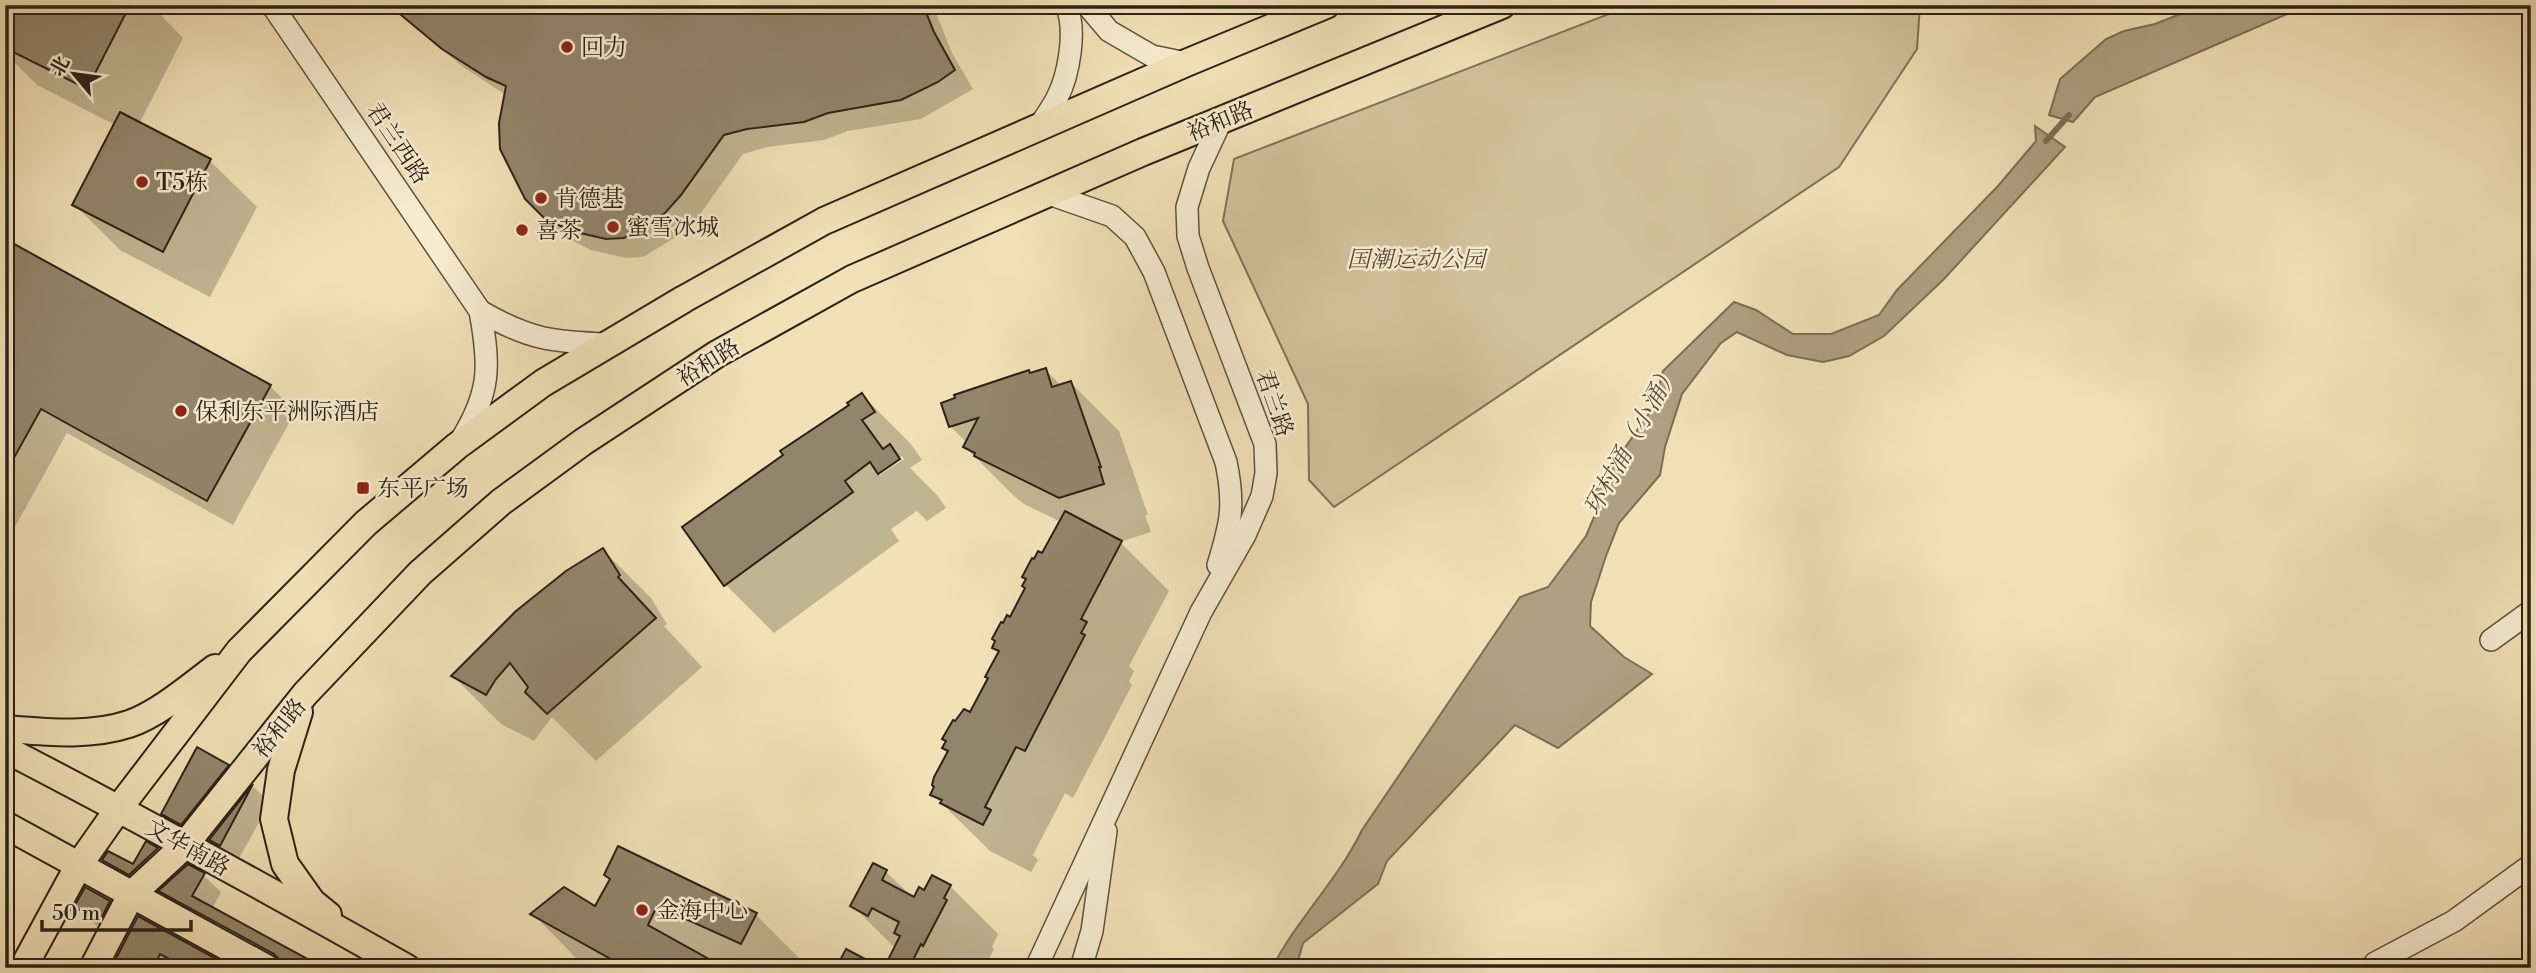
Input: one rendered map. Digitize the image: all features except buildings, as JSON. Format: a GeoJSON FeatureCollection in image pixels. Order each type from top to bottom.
{"type":"FeatureCollection","features":[{"type":"Feature","properties":{"kind":"main road"},"geometry":{"type":"LineString","coordinates":[[23,968],[79,865],[239,651],[366,523],[457,446],[543,383],[824,221],[1326,5]]}},
{"type":"Feature","properties":{"kind":"main road","name":"裕和路"},"geometry":{"type":"LineString","coordinates":[[93,968],[131,895],[184,846],[305,694],[420,573],[501,502],[583,442],[717,354],[852,279],[1143,152],[1502,5]]}},
{"type":"Feature","properties":{"kind":"main road"},"geometry":{"type":"LineString","coordinates":[[5,729],[52,733],[85,732],[130,723],[172,700],[239,651]]}},
{"type":"Feature","properties":{"kind":"main road"},"geometry":{"type":"LineString","coordinates":[[305,694],[281,770],[274,819],[285,864],[305,893],[312,902],[362,943]]}},
{"type":"Feature","properties":{"kind":"main road","name":"文华南路"},"geometry":{"type":"LineString","coordinates":[[5,749],[119,808],[407,968]]}},
{"type":"Feature","properties":{"kind":"main road"},"geometry":{"type":"LineString","coordinates":[[5,825],[266,968]]}},
{"type":"Feature","properties":{"kind":"street","name":"君兰西路"},"geometry":{"type":"LineString","coordinates":[[272,5],[480,311]]}},
{"type":"Feature","properties":{"kind":"street"},"geometry":{"type":"LineString","coordinates":[[1039,127],[1058,96],[1070,55],[1070,14],[1066,5]]}},
{"type":"Feature","properties":{"kind":"street"},"geometry":{"type":"LineString","coordinates":[[1087,5],[1109,31],[1119,37],[1152,56],[1186,63]]}},
{"type":"Feature","properties":{"kind":"street","name":"君兰路"},"geometry":{"type":"LineString","coordinates":[[1036,968],[1201,612],[1245,535],[1262,496],[1266,473],[1265,444],[1188,236],[1187,207],[1199,168],[1221,121]]}},
{"type":"Feature","properties":{"kind":"street"},"geometry":{"type":"LineString","coordinates":[[1049,194],[1112,216],[1135,237],[1154,272],[1214,426],[1232,491],[1231,524],[1201,612]]}},
{"type":"Feature","properties":{"kind":"street"},"geometry":{"type":"LineString","coordinates":[[480,311],[530,336],[563,342],[609,344]]}},
{"type":"Feature","properties":{"kind":"street"},"geometry":{"type":"LineString","coordinates":[[457,446],[475,417],[486,380],[488,350],[480,311]]}},
{"type":"Feature","properties":{"kind":"street"},"geometry":{"type":"LineString","coordinates":[[2491,640],[2531,611]]}},
{"type":"Feature","properties":{"kind":"street","name":"君兰路"},"geometry":{"type":"LineString","coordinates":[[1081,968],[1093,931],[1110,808]]}},
{"type":"Feature","properties":{"kind":"street"},"geometry":{"type":"LineString","coordinates":[[2374,968],[2375,963],[2454,921],[2531,865]]}},
{"type":"Feature","properties":{"kind":"green space","name":"国潮运动公园"},"geometry":{"type":"Polygon","coordinates":[[[1632,5],[1920,5],[1917,49],[1839,167],[1334,507],[1309,480],[1308,404],[1223,221],[1234,159],[1632,5]]]}},
{"type":"Feature","properties":{"kind":"water"},"geometry":{"type":"Polygon","coordinates":[[[2203,5],[2308,5],[2095,97],[2073,122],[2049,115],[2060,79],[2106,39],[2203,5]]]}},
{"type":"Feature","properties":{"kind":"water"},"geometry":{"type":"Polygon","coordinates":[[[2035,126],[2065,147],[1944,279],[1884,336],[1849,356],[1823,362],[1787,355],[1737,332],[1721,343],[1682,394],[1665,447],[1660,475],[1619,523],[1591,602],[1590,626],[1624,657],[1652,674],[1558,748],[1515,725],[1387,861],[1378,884],[1303,943],[1296,968],[1272,968],[1520,597],[1548,587],[1586,536],[1597,510],[1592,495],[1654,406],[1663,371],[1734,302],[1756,310],[1793,334],[1831,334],[1879,315],[1897,290],[1998,186],[2036,141],[2035,126]]]}},
{"type":"Feature","properties":{"kind":"waterway","name":"环村涌（小涌）"},"geometry":{"type":"LineString","coordinates":[[2046,141],[2069,115]]}},
{"type":"Feature","properties":{"kind":"place","name":"回力"},"geometry":{"type":"Point","coordinates":[567,47]}},
{"type":"Feature","properties":{"kind":"place","name":"T5栋"},"geometry":{"type":"Point","coordinates":[142,182]}},
{"type":"Feature","properties":{"kind":"place","name":"肯德基"},"geometry":{"type":"Point","coordinates":[541,198]}},
{"type":"Feature","properties":{"kind":"place","name":"蜜雪冰城"},"geometry":{"type":"Point","coordinates":[613,227]}},
{"type":"Feature","properties":{"kind":"place","name":"喜茶"},"geometry":{"type":"Point","coordinates":[522,230]}},
{"type":"Feature","properties":{"kind":"place","name":"保利东平洲际酒店"},"geometry":{"type":"Point","coordinates":[181,411]}},
{"type":"Feature","properties":{"kind":"place","name":"东平广场"},"geometry":{"type":"Point","coordinates":[363,488]}},
{"type":"Feature","properties":{"kind":"place","name":"金海中心"},"geometry":{"type":"Point","coordinates":[642,910]}}]}
